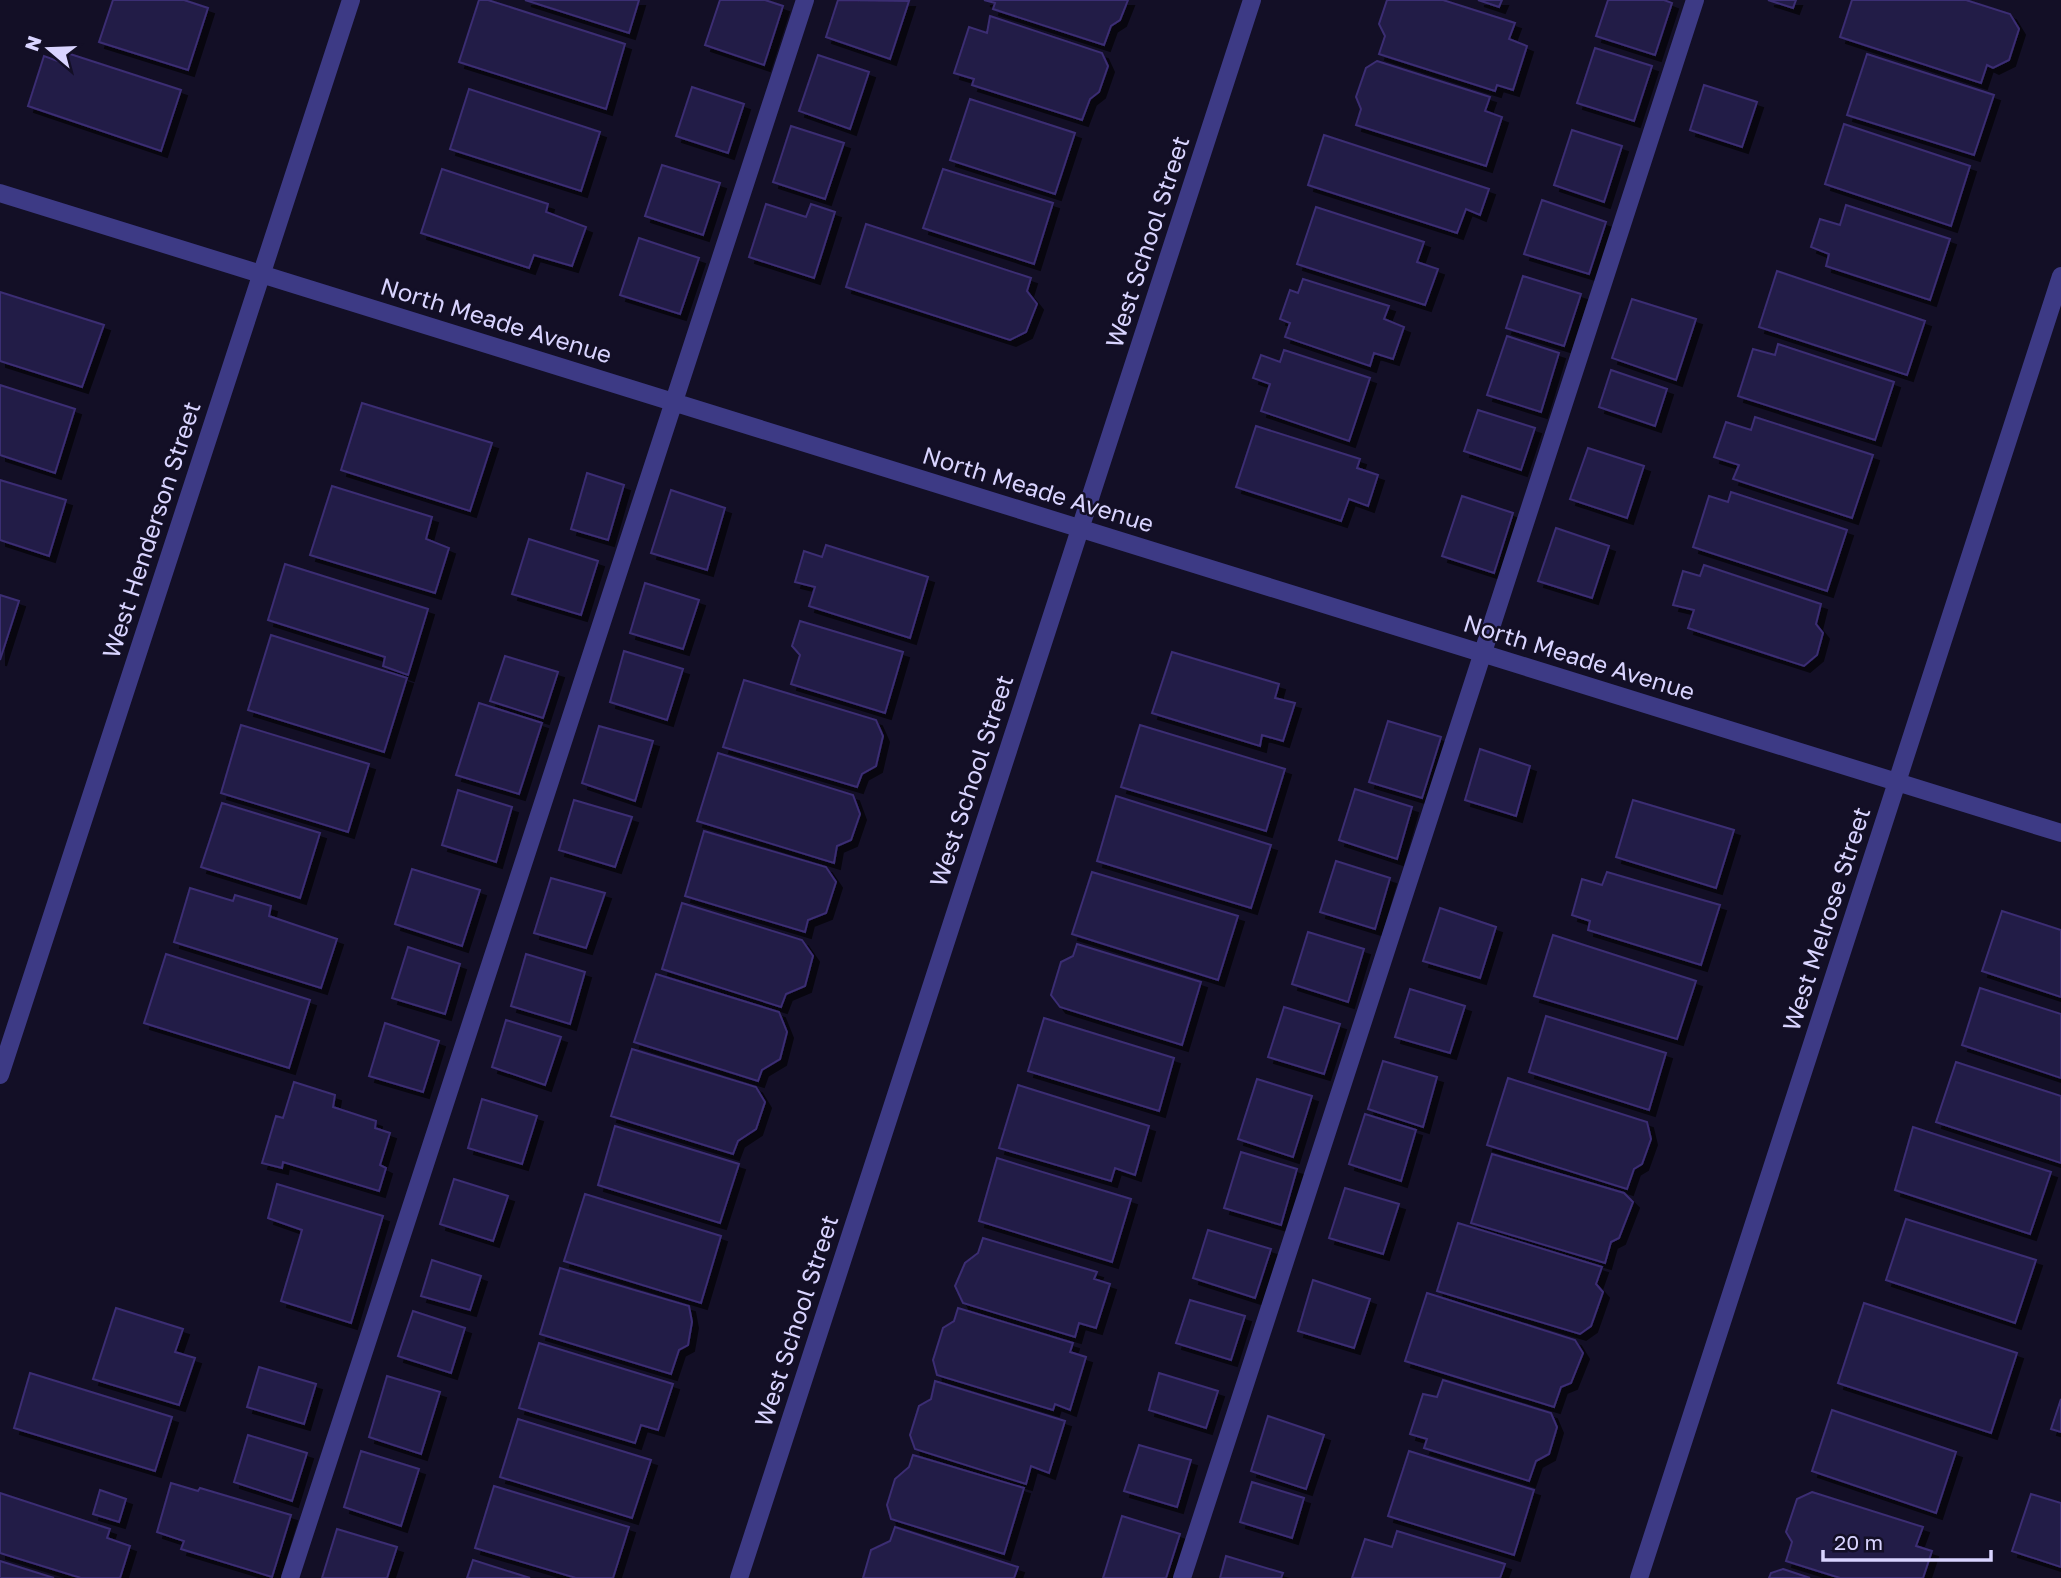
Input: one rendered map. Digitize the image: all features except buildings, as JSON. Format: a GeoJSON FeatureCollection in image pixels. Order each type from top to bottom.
{"type":"FeatureCollection","features":[{"type":"Feature","properties":{"kind":"street","name":"West Henderson Street"},"geometry":{"type":"LineString","coordinates":[[0,1075],[351,0]]}},
{"type":"Feature","properties":{"kind":"street"},"geometry":{"type":"LineString","coordinates":[[290,1578],[805,0]]}},
{"type":"Feature","properties":{"kind":"street","name":"West School Street"},"geometry":{"type":"LineString","coordinates":[[739,1578],[1252,0]]}},
{"type":"Feature","properties":{"kind":"street"},"geometry":{"type":"LineString","coordinates":[[1182,1578],[1695,0]]}},
{"type":"Feature","properties":{"kind":"street","name":"North Meade Avenue"},"geometry":{"type":"LineString","coordinates":[[0,193],[2061,833]]}},
{"type":"Feature","properties":{"kind":"street","name":"West Melrose Street"},"geometry":{"type":"LineString","coordinates":[[1639,1578],[2061,276]]}}]}
